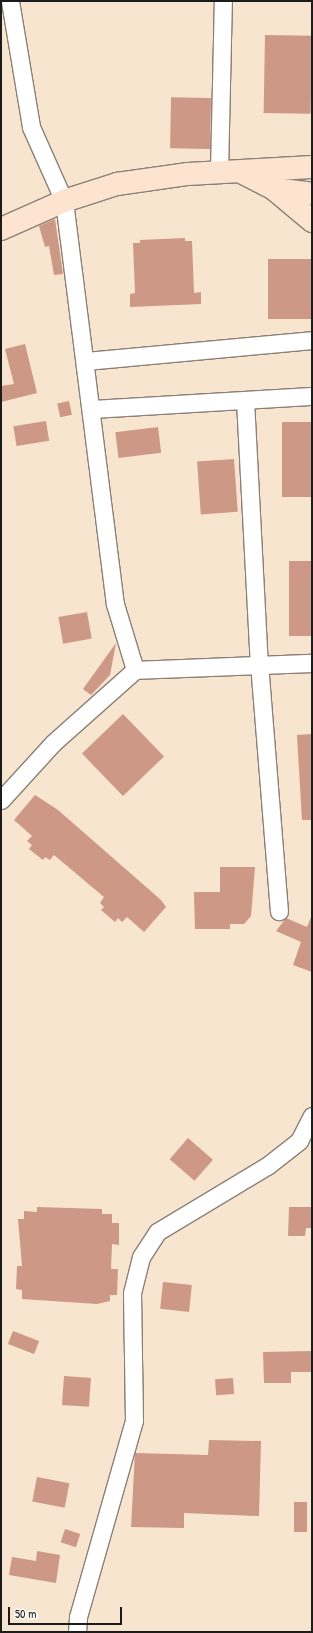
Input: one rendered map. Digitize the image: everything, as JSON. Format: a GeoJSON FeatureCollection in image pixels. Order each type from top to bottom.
{"type":"FeatureCollection","features":[{"type":"Feature","properties":{"kind":"street"},"geometry":{"type":"LineString","coordinates":[[10,1],[32,127],[64,201],[86,361],[115,604],[135,670]]}},
{"type":"Feature","properties":{"kind":"street"},"geometry":{"type":"LineString","coordinates":[[218,172],[223,1]]}},
{"type":"Feature","properties":{"kind":"street"},"geometry":{"type":"LineString","coordinates":[[280,167],[312,155]]}},
{"type":"Feature","properties":{"kind":"street"},"geometry":{"type":"LineString","coordinates":[[1,229],[64,201],[117,184],[218,172],[243,173],[280,167],[312,167]]}},
{"type":"Feature","properties":{"kind":"street"},"geometry":{"type":"LineString","coordinates":[[243,173],[274,189],[312,220]]}},
{"type":"Feature","properties":{"kind":"street"},"geometry":{"type":"LineString","coordinates":[[274,189],[312,194]]}},
{"type":"Feature","properties":{"kind":"street"},"geometry":{"type":"LineString","coordinates":[[86,361],[312,340]]}},
{"type":"Feature","properties":{"kind":"street"},"geometry":{"type":"LineString","coordinates":[[92,409],[312,396]]}},
{"type":"Feature","properties":{"kind":"street"},"geometry":{"type":"LineString","coordinates":[[245,400],[258,663],[279,911]]}},
{"type":"Feature","properties":{"kind":"street"},"geometry":{"type":"LineString","coordinates":[[1,800],[53,743],[135,670],[209,669],[258,663],[312,663]]}},
{"type":"Feature","properties":{"kind":"street"},"geometry":{"type":"LineString","coordinates":[[77,1632],[78,1617],[134,1420],[132,1293],[141,1257],[157,1232],[267,1166],[299,1141],[312,1116]]}},
{"type":"Feature","properties":{"kind":"building"},"geometry":{"type":"Polygon","coordinates":[[[265,35],[312,36],[311,114],[264,113],[265,35]]]}},
{"type":"Feature","properties":{"kind":"building"},"geometry":{"type":"Polygon","coordinates":[[[171,97],[211,98],[210,149],[170,148],[171,97]]]}},
{"type":"Feature","properties":{"kind":"building"},"geometry":{"type":"Polygon","coordinates":[[[55,219],[63,274],[54,275],[49,246],[45,247],[39,226],[55,219]]]}},
{"type":"Feature","properties":{"kind":"building"},"geometry":{"type":"Polygon","coordinates":[[[185,238],[185,241],[192,241],[194,293],[201,292],[201,304],[130,307],[130,294],[135,293],[133,243],[140,243],[140,240],[185,238]]]}},
{"type":"Feature","properties":{"kind":"building"},"geometry":{"type":"Polygon","coordinates":[[[268,259],[312,259],[312,319],[268,319],[268,259]]]}},
{"type":"Feature","properties":{"kind":"building"},"geometry":{"type":"Polygon","coordinates":[[[25,344],[37,393],[1,402],[1,386],[14,384],[5,349],[25,344]]]}},
{"type":"Feature","properties":{"kind":"building"},"geometry":{"type":"Polygon","coordinates":[[[69,401],[72,415],[60,417],[57,403],[69,401]]]}},
{"type":"Feature","properties":{"kind":"building"},"geometry":{"type":"Polygon","coordinates":[[[46,421],[49,441],[17,446],[13,426],[46,421]]]}},
{"type":"Feature","properties":{"kind":"building"},"geometry":{"type":"Polygon","coordinates":[[[282,422],[312,422],[312,497],[282,497],[282,422]]]}},
{"type":"Feature","properties":{"kind":"building"},"geometry":{"type":"Polygon","coordinates":[[[158,427],[161,453],[118,458],[115,432],[158,427]]]}},
{"type":"Feature","properties":{"kind":"building"},"geometry":{"type":"Polygon","coordinates":[[[234,459],[238,512],[201,514],[197,462],[234,459]]]}},
{"type":"Feature","properties":{"kind":"building"},"geometry":{"type":"Polygon","coordinates":[[[289,561],[312,561],[312,636],[289,636],[289,561]]]}},
{"type":"Feature","properties":{"kind":"building"},"geometry":{"type":"Polygon","coordinates":[[[87,612],[92,639],[63,644],[58,617],[87,612]]]}},
{"type":"Feature","properties":{"kind":"building"},"geometry":{"type":"Polygon","coordinates":[[[116,643],[110,675],[91,695],[83,689],[116,643]]]}},
{"type":"Feature","properties":{"kind":"building"},"geometry":{"type":"Polygon","coordinates":[[[123,714],[164,756],[123,796],[82,754],[123,714]]]}},
{"type":"Feature","properties":{"kind":"building"},"geometry":{"type":"Polygon","coordinates":[[[312,734],[312,820],[302,820],[297,735],[312,734]]]}},
{"type":"Feature","properties":{"kind":"building"},"geometry":{"type":"Polygon","coordinates":[[[35,795],[58,810],[161,900],[166,907],[144,932],[127,917],[122,922],[118,918],[115,922],[101,910],[104,907],[100,903],[104,897],[54,855],[50,860],[45,857],[43,860],[29,849],[32,845],[27,841],[32,836],[14,820],[35,795]]]}},
{"type":"Feature","properties":{"kind":"building"},"geometry":{"type":"Polygon","coordinates":[[[220,867],[255,867],[251,916],[244,924],[230,924],[230,929],[195,929],[194,892],[220,892],[220,867]]]}},
{"type":"Feature","properties":{"kind":"building"},"geometry":{"type":"Polygon","coordinates":[[[311,917],[312,972],[293,965],[301,942],[276,931],[286,918],[307,927],[311,917]]]}},
{"type":"Feature","properties":{"kind":"building"},"geometry":{"type":"Polygon","coordinates":[[[188,1138],[213,1160],[195,1181],[170,1159],[188,1138]]]}},
{"type":"Feature","properties":{"kind":"building"},"geometry":{"type":"Polygon","coordinates":[[[37,1207],[102,1209],[102,1214],[112,1214],[112,1223],[119,1223],[119,1245],[112,1244],[111,1269],[118,1269],[117,1295],[110,1295],[110,1301],[97,1304],[22,1299],[22,1290],[16,1289],[17,1266],[22,1266],[18,1219],[24,1219],[24,1211],[37,1212],[37,1207]]]}},
{"type":"Feature","properties":{"kind":"building"},"geometry":{"type":"Polygon","coordinates":[[[289,1207],[312,1207],[312,1228],[306,1228],[305,1236],[288,1236],[289,1207]]]}},
{"type":"Feature","properties":{"kind":"building"},"geometry":{"type":"Polygon","coordinates":[[[163,1282],[192,1285],[189,1312],[160,1309],[163,1282]]]}},
{"type":"Feature","properties":{"kind":"building"},"geometry":{"type":"Polygon","coordinates":[[[13,1331],[39,1341],[34,1354],[8,1344],[13,1331]]]}},
{"type":"Feature","properties":{"kind":"building"},"geometry":{"type":"Polygon","coordinates":[[[312,1351],[312,1372],[291,1372],[291,1383],[264,1383],[263,1352],[312,1351]]]}},
{"type":"Feature","properties":{"kind":"building"},"geometry":{"type":"Polygon","coordinates":[[[64,1376],[91,1378],[89,1407],[62,1405],[64,1376]]]}},
{"type":"Feature","properties":{"kind":"building"},"geometry":{"type":"Polygon","coordinates":[[[233,1378],[234,1394],[216,1395],[215,1379],[233,1378]]]}},
{"type":"Feature","properties":{"kind":"building"},"geometry":{"type":"Polygon","coordinates":[[[209,1440],[261,1441],[259,1516],[184,1513],[184,1528],[131,1527],[135,1453],[208,1455],[209,1440]]]}},
{"type":"Feature","properties":{"kind":"building"},"geometry":{"type":"Polygon","coordinates":[[[37,1477],[69,1483],[65,1508],[32,1502],[37,1477]]]}},
{"type":"Feature","properties":{"kind":"building"},"geometry":{"type":"Polygon","coordinates":[[[294,1502],[307,1502],[307,1532],[294,1532],[294,1502]]]}},
{"type":"Feature","properties":{"kind":"building"},"geometry":{"type":"Polygon","coordinates":[[[65,1529],[80,1534],[76,1547],[61,1542],[65,1529]]]}},
{"type":"Feature","properties":{"kind":"building"},"geometry":{"type":"Polygon","coordinates":[[[37,1551],[60,1555],[56,1583],[9,1575],[12,1557],[36,1561],[37,1551]]]}}]}
